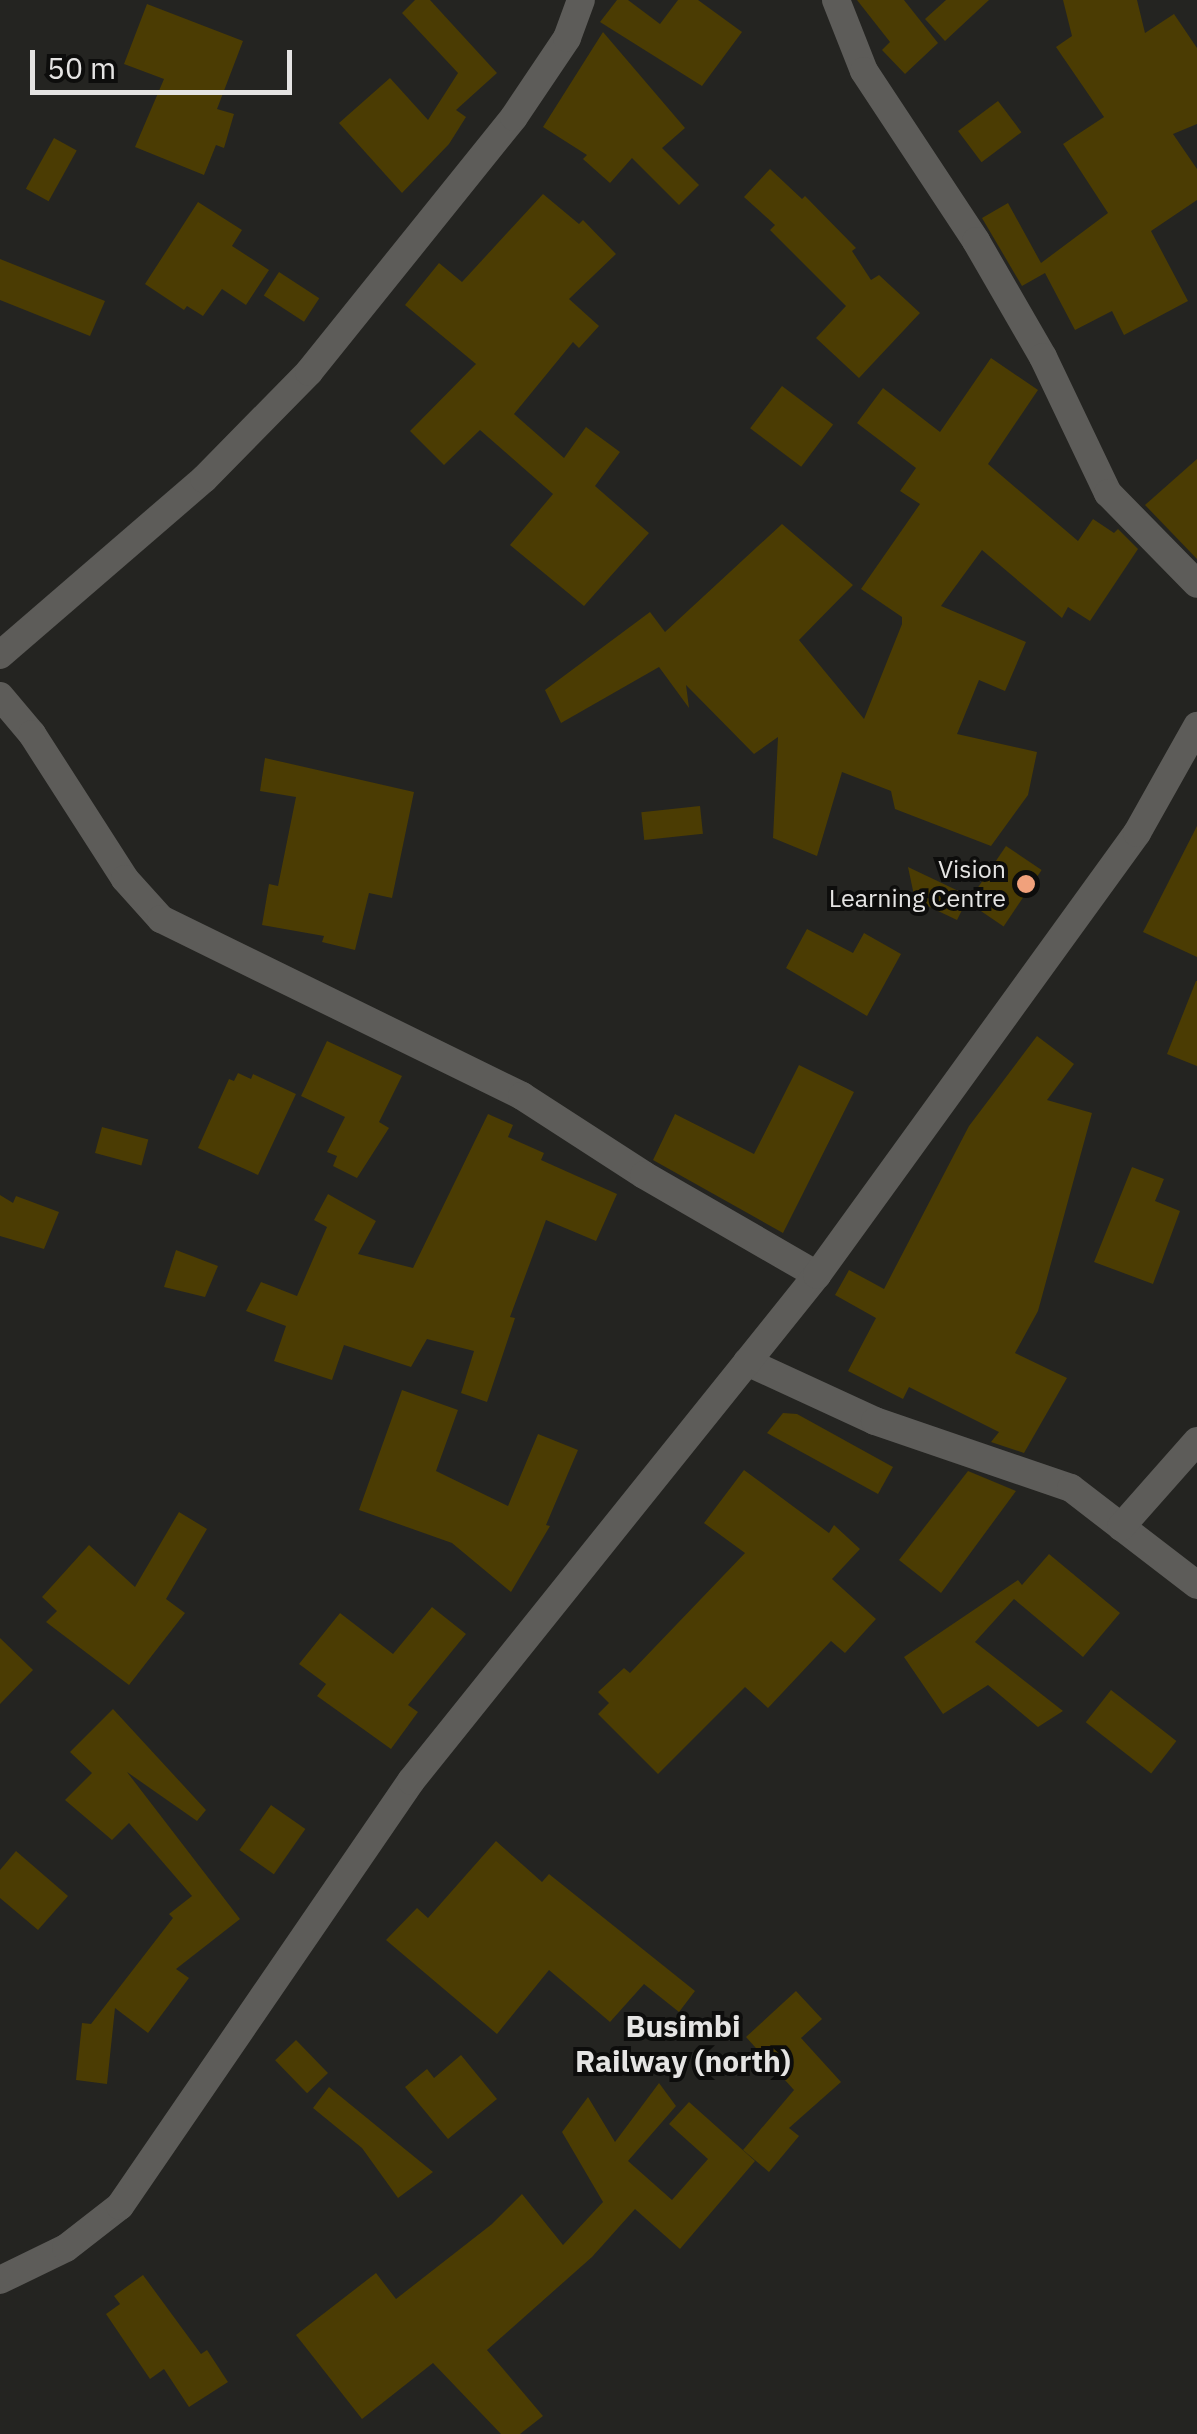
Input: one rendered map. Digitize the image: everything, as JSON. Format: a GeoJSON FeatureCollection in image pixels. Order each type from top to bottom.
{"type":"FeatureCollection","features":[{"type":"Feature","properties":{"kind":"street"},"geometry":{"type":"LineString","coordinates":[[0,654],[204,479],[309,372],[514,118],[567,38],[581,0]]}},
{"type":"Feature","properties":{"kind":"street"},"geometry":{"type":"LineString","coordinates":[[836,0],[864,70],[986,257],[1043,357],[1108,494],[1197,584]]}},
{"type":"Feature","properties":{"kind":"street"},"geometry":{"type":"LineString","coordinates":[[0,696],[32,734],[125,880],[161,919],[522,1096],[644,1175],[817,1275]]}},
{"type":"Feature","properties":{"kind":"street"},"geometry":{"type":"LineString","coordinates":[[0,2280],[66,2248],[120,2206],[410,1781],[817,1275],[1137,833],[1197,726]]}},
{"type":"Feature","properties":{"kind":"street"},"geometry":{"type":"LineString","coordinates":[[747,1362],[876,1421],[1071,1488],[1197,1585]]}},
{"type":"Feature","properties":{"kind":"street"},"geometry":{"type":"LineString","coordinates":[[1120,1527],[1197,1441]]}},
{"type":"Feature","properties":{"kind":"building"},"geometry":{"type":"Polygon","coordinates":[[[415,0],[430,0],[497,73],[456,110],[466,117],[449,144],[402,193],[339,123],[390,78],[428,120],[458,73],[402,13],[415,0]]]}},
{"type":"Feature","properties":{"kind":"building"},"geometry":{"type":"Polygon","coordinates":[[[617,0],[628,0],[660,24],[678,0],[698,0],[742,32],[702,86],[600,22],[617,0]]]}},
{"type":"Feature","properties":{"kind":"building"},"geometry":{"type":"Polygon","coordinates":[[[857,0],[904,0],[938,43],[905,74],[882,50],[890,42],[857,0]]]}},
{"type":"Feature","properties":{"kind":"building"},"geometry":{"type":"Polygon","coordinates":[[[946,0],[989,0],[945,41],[925,19],[946,0]]]}},
{"type":"Feature","properties":{"kind":"building"},"geometry":{"type":"Polygon","coordinates":[[[1063,0],[1137,0],[1145,33],[1174,14],[1197,48],[1197,124],[1173,134],[1197,169],[1197,200],[1151,231],[1188,301],[1124,335],[1112,311],[1075,330],[1045,273],[1022,286],[982,218],[1008,203],[1041,263],[1108,213],[1063,144],[1104,117],[1056,47],[1072,36],[1063,0]]]}},
{"type":"Feature","properties":{"kind":"building"},"geometry":{"type":"Polygon","coordinates":[[[147,4],[243,41],[217,109],[234,114],[224,148],[216,145],[204,175],[135,147],[164,79],[124,64],[147,4]]]}},
{"type":"Feature","properties":{"kind":"building"},"geometry":{"type":"Polygon","coordinates":[[[603,32],[685,128],[662,148],[699,185],[679,205],[632,158],[610,183],[583,159],[587,155],[543,127],[603,32]]]}},
{"type":"Feature","properties":{"kind":"building"},"geometry":{"type":"Polygon","coordinates":[[[998,101],[1021,132],[982,162],[958,131],[998,101]]]}},
{"type":"Feature","properties":{"kind":"building"},"geometry":{"type":"Polygon","coordinates":[[[54,138],[77,151],[49,201],[26,189],[54,138]]]}},
{"type":"Feature","properties":{"kind":"building"},"geometry":{"type":"Polygon","coordinates":[[[770,169],[802,199],[805,196],[856,248],[852,251],[871,280],[879,275],[920,313],[859,378],[816,338],[846,306],[770,230],[775,225],[744,197],[770,169]]]}},
{"type":"Feature","properties":{"kind":"building"},"geometry":{"type":"Polygon","coordinates":[[[543,194],[579,224],[583,220],[616,254],[569,299],[599,326],[579,348],[573,342],[514,414],[564,458],[586,427],[620,452],[595,486],[649,533],[584,606],[510,545],[553,494],[480,430],[444,465],[410,431],[476,364],[405,305],[439,263],[462,282],[543,194]]]}},
{"type":"Feature","properties":{"kind":"building"},"geometry":{"type":"Polygon","coordinates":[[[198,202],[242,230],[232,246],[269,270],[246,305],[222,289],[203,316],[187,306],[184,310],[145,284],[198,202]]]}},
{"type":"Feature","properties":{"kind":"building"},"geometry":{"type":"Polygon","coordinates":[[[0,259],[105,301],[90,336],[0,300],[0,259]]]}},
{"type":"Feature","properties":{"kind":"building"},"geometry":{"type":"Polygon","coordinates":[[[279,272],[319,298],[304,322],[264,295],[279,272]]]}},
{"type":"Feature","properties":{"kind":"building"},"geometry":{"type":"Polygon","coordinates":[[[991,358],[1038,390],[988,464],[1078,541],[1093,519],[1114,533],[1118,529],[1138,549],[1090,621],[1068,607],[1062,618],[982,550],[941,606],[1026,642],[1005,691],[979,680],[957,734],[1037,752],[1028,795],[991,846],[895,809],[891,791],[842,772],[817,856],[773,838],[778,737],[754,754],[686,685],[689,708],[659,667],[561,723],[545,690],[650,612],[665,632],[782,524],[853,585],[799,640],[864,719],[902,617],[861,589],[920,504],[900,491],[916,468],[857,423],[883,388],[940,432],[991,358]]]}},
{"type":"Feature","properties":{"kind":"building"},"geometry":{"type":"Polygon","coordinates":[[[782,386],[833,425],[801,467],[750,428],[782,386]]]}},
{"type":"Feature","properties":{"kind":"building"},"geometry":{"type":"Polygon","coordinates":[[[1197,459],[1197,559],[1145,505],[1197,459]]]}},
{"type":"Feature","properties":{"kind":"building"},"geometry":{"type":"Polygon","coordinates":[[[265,758],[414,792],[392,898],[369,893],[355,950],[322,942],[324,936],[262,925],[269,884],[278,886],[296,797],[260,791],[265,758]]]}},
{"type":"Feature","properties":{"kind":"building"},"geometry":{"type":"Polygon","coordinates":[[[700,806],[703,834],[644,840],[641,812],[700,806]]]}},
{"type":"Feature","properties":{"kind":"building"},"geometry":{"type":"Polygon","coordinates":[[[1197,826],[1197,957],[1143,932],[1197,826]]]}},
{"type":"Feature","properties":{"kind":"building"},"geometry":{"type":"Polygon","coordinates":[[[1006,846],[1042,870],[1004,926],[968,902],[1006,846]]]}},
{"type":"Feature","properties":{"kind":"building"},"geometry":{"type":"Polygon","coordinates":[[[908,867],[969,896],[957,920],[915,900],[908,867]]]}},
{"type":"Feature","properties":{"kind":"building"},"geometry":{"type":"Polygon","coordinates":[[[807,929],[853,953],[864,933],[901,954],[867,1016],[786,968],[807,929]]]}},
{"type":"Feature","properties":{"kind":"building"},"geometry":{"type":"Polygon","coordinates":[[[1197,981],[1197,1066],[1167,1054],[1197,981]]]}},
{"type":"Feature","properties":{"kind":"building"},"geometry":{"type":"Polygon","coordinates":[[[1037,1036],[1074,1064],[1047,1100],[1092,1113],[1038,1311],[1015,1353],[1067,1378],[1024,1453],[991,1442],[999,1432],[909,1387],[903,1399],[848,1371],[876,1318],[835,1295],[849,1270],[884,1289],[969,1126],[1037,1036]]]}},
{"type":"Feature","properties":{"kind":"building"},"geometry":{"type":"Polygon","coordinates":[[[327,1041],[402,1076],[379,1122],[389,1128],[357,1178],[333,1166],[337,1156],[327,1152],[345,1117],[301,1096],[327,1041]]]}},
{"type":"Feature","properties":{"kind":"building"},"geometry":{"type":"Polygon","coordinates":[[[799,1065],[854,1092],[783,1233],[653,1160],[675,1114],[754,1154],[799,1065]]]}},
{"type":"Feature","properties":{"kind":"building"},"geometry":{"type":"Polygon","coordinates":[[[238,1073],[251,1079],[253,1074],[296,1094],[258,1175],[198,1148],[229,1079],[234,1081],[238,1073]]]}},
{"type":"Feature","properties":{"kind":"building"},"geometry":{"type":"Polygon","coordinates":[[[488,1114],[513,1125],[508,1137],[544,1153],[541,1160],[617,1194],[596,1241],[546,1220],[510,1317],[515,1318],[487,1402],[461,1393],[474,1351],[427,1339],[411,1367],[344,1345],[332,1380],[274,1361],[286,1326],[246,1311],[261,1282],[297,1296],[327,1227],[314,1220],[328,1194],[376,1221],[358,1254],[413,1268],[488,1114]]]}},
{"type":"Feature","properties":{"kind":"building"},"geometry":{"type":"Polygon","coordinates":[[[102,1127],[148,1139],[141,1166],[95,1153],[102,1127]]]}},
{"type":"Feature","properties":{"kind":"building"},"geometry":{"type":"Polygon","coordinates":[[[1132,1167],[1164,1179],[1155,1201],[1180,1211],[1153,1284],[1094,1262],[1132,1167]]]}},
{"type":"Feature","properties":{"kind":"building"},"geometry":{"type":"Polygon","coordinates":[[[0,1195],[13,1203],[16,1196],[59,1212],[44,1249],[0,1236],[0,1195]]]}},
{"type":"Feature","properties":{"kind":"building"},"geometry":{"type":"Polygon","coordinates":[[[176,1250],[218,1266],[205,1297],[164,1287],[176,1250]]]}},
{"type":"Feature","properties":{"kind":"building"},"geometry":{"type":"Polygon","coordinates":[[[402,1390],[458,1410],[436,1471],[508,1506],[538,1434],[578,1450],[546,1525],[550,1526],[511,1592],[452,1543],[359,1510],[402,1390]]]}},
{"type":"Feature","properties":{"kind":"building"},"geometry":{"type":"Polygon","coordinates":[[[783,1413],[797,1414],[893,1467],[878,1494],[767,1433],[783,1413]]]}},
{"type":"Feature","properties":{"kind":"building"},"geometry":{"type":"Polygon","coordinates":[[[744,1470],[829,1533],[834,1525],[860,1549],[832,1579],[876,1619],[845,1653],[831,1641],[768,1708],[745,1687],[658,1774],[598,1714],[609,1703],[598,1692],[624,1668],[630,1673],[745,1553],[704,1523],[744,1470]]]}},
{"type":"Feature","properties":{"kind":"building"},"geometry":{"type":"Polygon","coordinates":[[[968,1471],[1016,1491],[941,1593],[899,1560],[968,1471]]]}},
{"type":"Feature","properties":{"kind":"building"},"geometry":{"type":"Polygon","coordinates":[[[179,1512],[207,1529],[166,1599],[185,1613],[129,1685],[46,1622],[57,1611],[42,1597],[89,1545],[135,1587],[179,1512]]]}},
{"type":"Feature","properties":{"kind":"building"},"geometry":{"type":"Polygon","coordinates":[[[1049,1554],[1120,1613],[1083,1657],[1014,1599],[975,1642],[1063,1711],[1038,1727],[988,1685],[943,1714],[904,1657],[1018,1580],[1022,1585],[1049,1554]]]}},
{"type":"Feature","properties":{"kind":"building"},"geometry":{"type":"Polygon","coordinates":[[[432,1607],[466,1634],[408,1705],[418,1712],[391,1749],[317,1696],[326,1684],[299,1664],[340,1613],[393,1654],[432,1607]]]}},
{"type":"Feature","properties":{"kind":"building"},"geometry":{"type":"Polygon","coordinates":[[[0,1638],[33,1670],[0,1704],[0,1638]]]}},
{"type":"Feature","properties":{"kind":"building"},"geometry":{"type":"Polygon","coordinates":[[[1111,1690],[1176,1741],[1151,1773],[1086,1722],[1111,1690]]]}},
{"type":"Feature","properties":{"kind":"building"},"geometry":{"type":"Polygon","coordinates":[[[113,1709],[206,1810],[197,1821],[127,1772],[240,1919],[176,1969],[189,1978],[148,2033],[115,2008],[107,2084],[76,2080],[82,2023],[91,2024],[173,1918],[169,1914],[192,1896],[129,1823],[112,1840],[65,1800],[92,1773],[70,1752],[113,1709]]]}},
{"type":"Feature","properties":{"kind":"building"},"geometry":{"type":"Polygon","coordinates":[[[271,1805],[305,1829],[274,1874],[239,1850],[271,1805]]]}},
{"type":"Feature","properties":{"kind":"building"},"geometry":{"type":"Polygon","coordinates":[[[496,1841],[542,1882],[549,1874],[695,1991],[679,2012],[644,1984],[610,2022],[549,1970],[497,2034],[386,1940],[417,1908],[428,1918],[496,1841]]]}},
{"type":"Feature","properties":{"kind":"building"},"geometry":{"type":"Polygon","coordinates":[[[16,1851],[68,1896],[38,1930],[0,1898],[0,1870],[16,1851]]]}},
{"type":"Feature","properties":{"kind":"building"},"geometry":{"type":"Polygon","coordinates":[[[796,1991],[822,2019],[801,2038],[841,2082],[789,2128],[799,2136],[769,2172],[743,2150],[794,2090],[746,2037],[796,1991]]]}},
{"type":"Feature","properties":{"kind":"building"},"geometry":{"type":"Polygon","coordinates":[[[296,2040],[328,2073],[307,2093],[275,2060],[296,2040]]]}},
{"type":"Feature","properties":{"kind":"building"},"geometry":{"type":"Polygon","coordinates":[[[461,2055],[497,2099],[448,2139],[405,2087],[427,2069],[434,2078],[461,2055]]]}},
{"type":"Feature","properties":{"kind":"building"},"geometry":{"type":"Polygon","coordinates":[[[659,2083],[676,2106],[628,2161],[672,2200],[708,2159],[669,2124],[689,2102],[755,2161],[680,2249],[635,2209],[592,2257],[487,2350],[543,2416],[520,2434],[501,2434],[433,2363],[362,2419],[296,2335],[376,2273],[396,2299],[492,2224],[522,2194],[563,2245],[603,2202],[562,2132],[588,2097],[615,2142],[659,2083]]]}},
{"type":"Feature","properties":{"kind":"building"},"geometry":{"type":"Polygon","coordinates":[[[329,2087],[433,2172],[398,2198],[362,2148],[313,2108],[329,2087]]]}},
{"type":"Feature","properties":{"kind":"building"},"geometry":{"type":"Polygon","coordinates":[[[143,2275],[201,2354],[207,2350],[228,2382],[189,2407],[164,2369],[150,2379],[106,2314],[120,2304],[114,2296],[143,2275]]]}},
{"type":"Feature","properties":{"kind":"place","name":"Vision Learning Centre"},"geometry":{"type":"Point","coordinates":[1026,884]}},
{"type":"Feature","properties":{"kind":"district","name":"Busimbi Railway (north)"},"geometry":{"type":"Point","coordinates":[683,2043]}}]}
